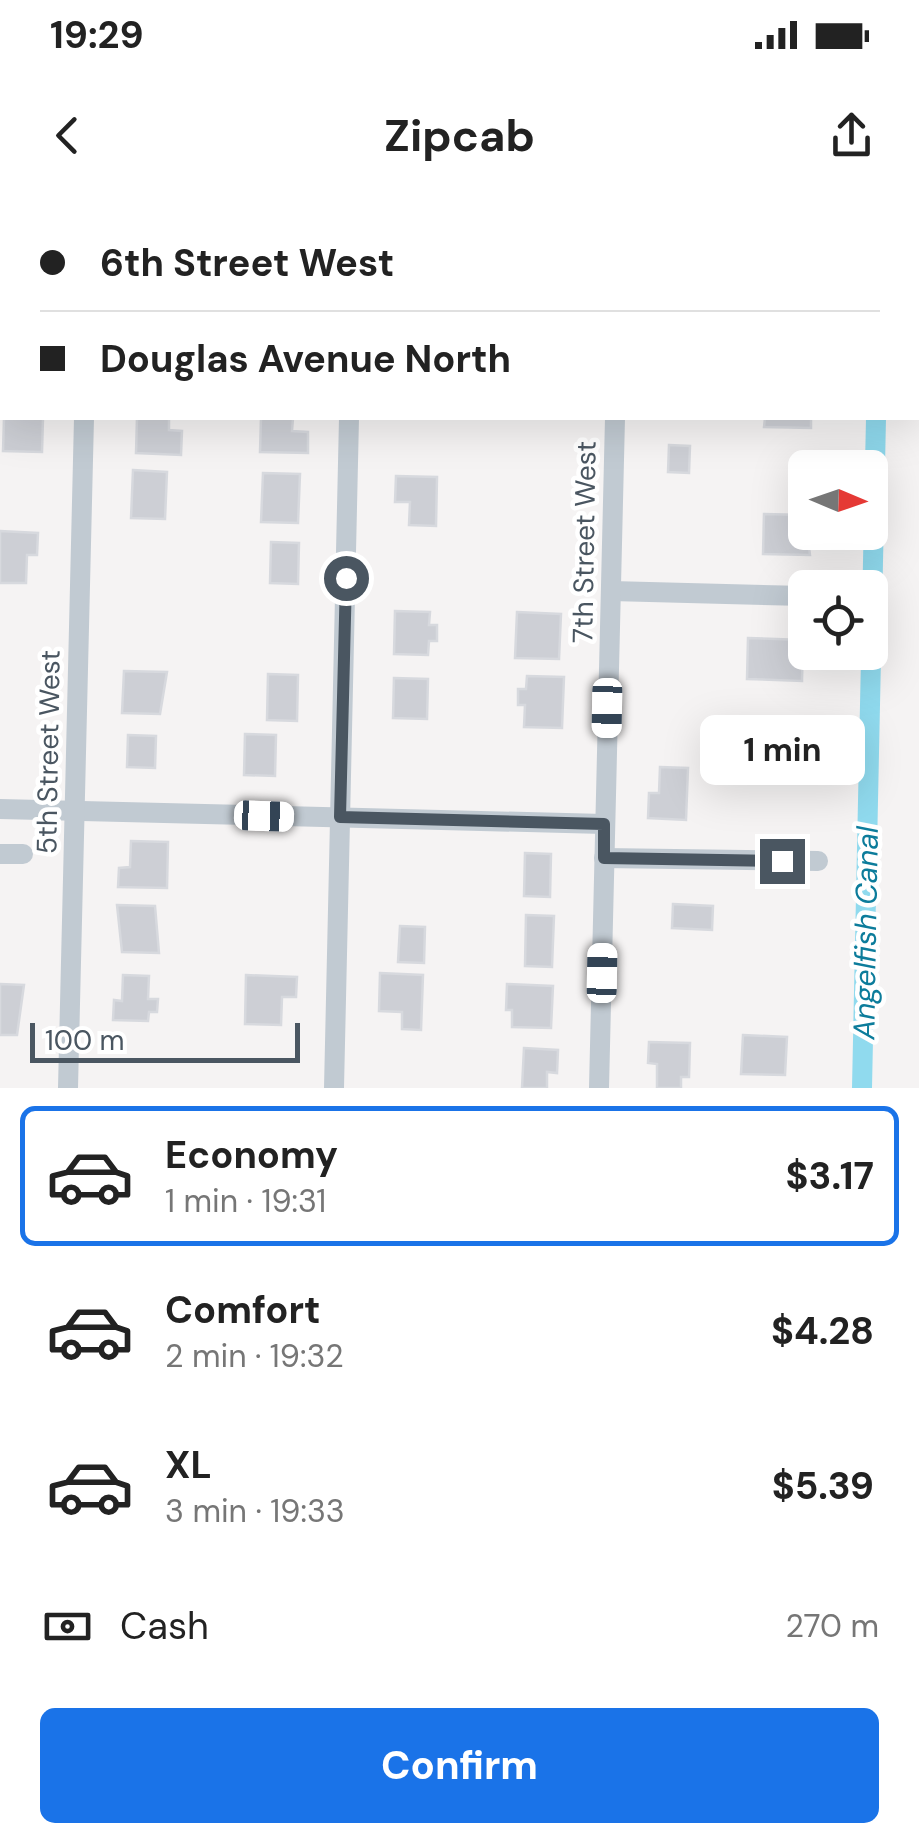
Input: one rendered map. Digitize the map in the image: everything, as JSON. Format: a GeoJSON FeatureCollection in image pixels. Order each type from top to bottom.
{"type":"FeatureCollection","features":[{"type":"Feature","properties":{"kind":"street","name":"5th Street West"},"geometry":{"type":"LineString","coordinates":[[68,1088],[84,420]]}},
{"type":"Feature","properties":{"kind":"street"},"geometry":{"type":"LineString","coordinates":[[334,1088],[349,420]]}},
{"type":"Feature","properties":{"kind":"street","name":"7th Street West"},"geometry":{"type":"LineString","coordinates":[[600,1088],[614,420]]}},
{"type":"Feature","properties":{"kind":"street"},"geometry":{"type":"LineString","coordinates":[[611,592],[788,596]]}},
{"type":"Feature","properties":{"kind":"street"},"geometry":{"type":"LineString","coordinates":[[0,809],[604,824]]}},
{"type":"Feature","properties":{"kind":"street"},"geometry":{"type":"LineString","coordinates":[[0,854],[24,854]]}},
{"type":"Feature","properties":{"kind":"street"},"geometry":{"type":"LineString","coordinates":[[604,858],[818,862]]}},
{"type":"Feature","properties":{"kind":"building"},"geometry":{"type":"Polygon","coordinates":[[[4,420],[43,420],[42,452],[3,451],[4,420]]]}},
{"type":"Feature","properties":{"kind":"building"},"geometry":{"type":"Polygon","coordinates":[[[137,420],[169,420],[169,430],[182,431],[181,455],[136,453],[137,420]]]}},
{"type":"Feature","properties":{"kind":"building"},"geometry":{"type":"Polygon","coordinates":[[[261,420],[293,420],[292,431],[308,432],[308,453],[260,452],[261,420]]]}},
{"type":"Feature","properties":{"kind":"building"},"geometry":{"type":"Polygon","coordinates":[[[765,420],[811,420],[811,428],[764,427],[765,420]]]}},
{"type":"Feature","properties":{"kind":"building"},"geometry":{"type":"Polygon","coordinates":[[[669,445],[690,446],[689,473],[668,472],[669,445]]]}},
{"type":"Feature","properties":{"kind":"building"},"geometry":{"type":"Polygon","coordinates":[[[133,470],[167,472],[165,519],[131,518],[133,470]]]}},
{"type":"Feature","properties":{"kind":"building"},"geometry":{"type":"Polygon","coordinates":[[[263,473],[300,474],[298,523],[261,522],[263,473]]]}},
{"type":"Feature","properties":{"kind":"building"},"geometry":{"type":"Polygon","coordinates":[[[396,476],[437,477],[436,526],[409,525],[410,502],[395,502],[396,476]]]}},
{"type":"Feature","properties":{"kind":"building"},"geometry":{"type":"Polygon","coordinates":[[[764,514],[788,515],[788,550],[809,550],[810,555],[763,554],[764,514]]]}},
{"type":"Feature","properties":{"kind":"building"},"geometry":{"type":"Polygon","coordinates":[[[0,531],[38,533],[37,555],[27,555],[26,583],[0,583],[0,531]]]}},
{"type":"Feature","properties":{"kind":"building"},"geometry":{"type":"Polygon","coordinates":[[[271,542],[299,543],[298,584],[270,583],[271,542]]]}},
{"type":"Feature","properties":{"kind":"building"},"geometry":{"type":"Polygon","coordinates":[[[395,611],[430,612],[429,625],[437,625],[437,641],[429,641],[428,655],[394,654],[395,611]]]}},
{"type":"Feature","properties":{"kind":"building"},"geometry":{"type":"Polygon","coordinates":[[[517,612],[561,614],[559,659],[515,658],[517,612]]]}},
{"type":"Feature","properties":{"kind":"building"},"geometry":{"type":"Polygon","coordinates":[[[748,638],[788,639],[788,670],[802,670],[802,681],[747,679],[748,638]]]}},
{"type":"Feature","properties":{"kind":"building"},"geometry":{"type":"Polygon","coordinates":[[[124,671],[167,672],[160,714],[122,713],[124,671]]]}},
{"type":"Feature","properties":{"kind":"building"},"geometry":{"type":"Polygon","coordinates":[[[268,674],[298,675],[297,721],[267,720],[268,674]]]}},
{"type":"Feature","properties":{"kind":"building"},"geometry":{"type":"Polygon","coordinates":[[[527,676],[564,677],[562,728],[524,727],[525,705],[518,705],[518,689],[526,689],[527,676]]]}},
{"type":"Feature","properties":{"kind":"building"},"geometry":{"type":"Polygon","coordinates":[[[394,678],[428,679],[427,719],[393,718],[394,678]]]}},
{"type":"Feature","properties":{"kind":"building"},"geometry":{"type":"Polygon","coordinates":[[[245,734],[276,735],[275,776],[244,775],[245,734]]]}},
{"type":"Feature","properties":{"kind":"building"},"geometry":{"type":"Polygon","coordinates":[[[128,735],[156,736],[155,768],[127,767],[128,735]]]}},
{"type":"Feature","properties":{"kind":"building"},"geometry":{"type":"Polygon","coordinates":[[[660,767],[688,768],[686,820],[648,818],[649,793],[659,793],[660,767]]]}},
{"type":"Feature","properties":{"kind":"building"},"geometry":{"type":"Polygon","coordinates":[[[131,841],[168,842],[167,888],[118,887],[119,868],[130,867],[131,841]]]}},
{"type":"Feature","properties":{"kind":"building"},"geometry":{"type":"Polygon","coordinates":[[[525,853],[551,854],[550,897],[524,896],[525,853]]]}},
{"type":"Feature","properties":{"kind":"building"},"geometry":{"type":"Polygon","coordinates":[[[673,904],[713,906],[712,930],[672,928],[673,904]]]}},
{"type":"Feature","properties":{"kind":"building"},"geometry":{"type":"Polygon","coordinates":[[[117,905],[155,906],[159,953],[122,952],[117,905]]]}},
{"type":"Feature","properties":{"kind":"building"},"geometry":{"type":"Polygon","coordinates":[[[526,915],[554,916],[552,967],[525,966],[526,915]]]}},
{"type":"Feature","properties":{"kind":"building"},"geometry":{"type":"Polygon","coordinates":[[[400,926],[425,927],[424,963],[398,962],[400,926]]]}},
{"type":"Feature","properties":{"kind":"building"},"geometry":{"type":"Polygon","coordinates":[[[380,973],[423,975],[421,1030],[402,1029],[402,1012],[379,1011],[380,973]]]}},
{"type":"Feature","properties":{"kind":"building"},"geometry":{"type":"Polygon","coordinates":[[[123,975],[149,976],[148,999],[158,999],[157,1012],[149,1012],[148,1021],[113,1020],[114,1000],[122,1001],[123,975]]]}},
{"type":"Feature","properties":{"kind":"building"},"geometry":{"type":"Polygon","coordinates":[[[246,975],[297,977],[296,997],[282,997],[281,1025],[245,1024],[246,975]]]}},
{"type":"Feature","properties":{"kind":"building"},"geometry":{"type":"Polygon","coordinates":[[[0,984],[24,985],[17,1035],[0,1035],[0,984]]]}},
{"type":"Feature","properties":{"kind":"building"},"geometry":{"type":"Polygon","coordinates":[[[507,984],[553,986],[551,1028],[512,1027],[512,1010],[506,1010],[507,984]]]}},
{"type":"Feature","properties":{"kind":"building"},"geometry":{"type":"Polygon","coordinates":[[[743,1035],[787,1037],[785,1075],[741,1074],[743,1035]]]}},
{"type":"Feature","properties":{"kind":"building"},"geometry":{"type":"Polygon","coordinates":[[[649,1042],[690,1043],[689,1077],[681,1077],[681,1088],[657,1088],[657,1064],[648,1063],[649,1042]]]}},
{"type":"Feature","properties":{"kind":"building"},"geometry":{"type":"Polygon","coordinates":[[[524,1048],[558,1050],[557,1073],[547,1072],[547,1088],[522,1088],[524,1048]]]}},
{"type":"Feature","properties":{"kind":"waterway","name":"Angelfish Canal"},"geometry":{"type":"LineString","coordinates":[[862,1088],[876,420]]}},
{"type":"Feature","properties":{"kind":"route"},"geometry":{"type":"LineString","coordinates":[[346,578],[340,817],[604,824],[604,858],[782,861]]}}]}
